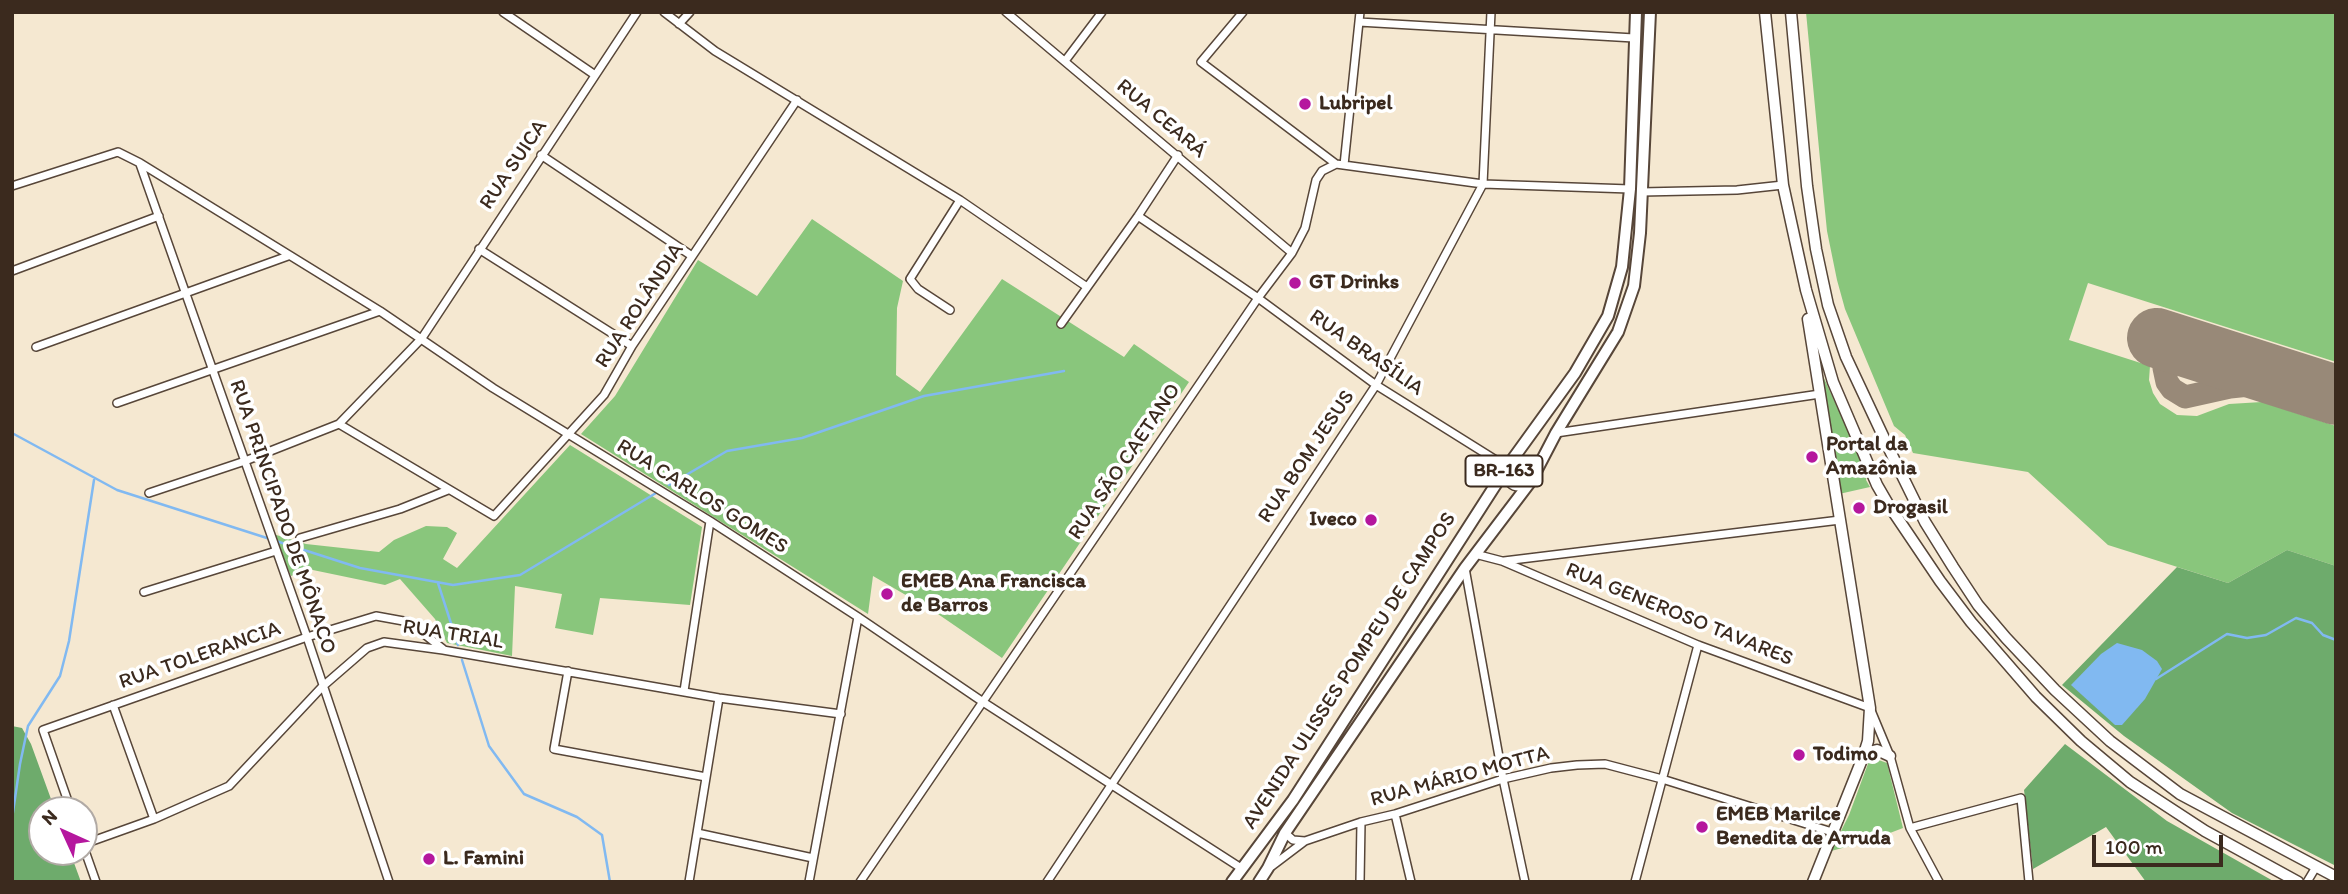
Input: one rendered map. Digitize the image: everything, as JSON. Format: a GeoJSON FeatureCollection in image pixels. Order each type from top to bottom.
{"type":"FeatureCollection","features":[{"type":"Feature","properties":{"kind":"main road","name":"AVENIDA ULISSES POMPEU DE CAMPOS"},"geometry":{"type":"LineString","coordinates":[[1232,882],[1293,800],[1507,467],[1575,373],[1608,316],[1622,267],[1630,189],[1636,12]]}},
{"type":"Feature","properties":{"kind":"main road","name":"AVENIDA ULISSES POMPEU DE CAMPOS"},"geometry":{"type":"LineString","coordinates":[[1259,882],[1285,833],[1465,568],[1531,481],[1556,433],[1618,332],[1634,286],[1640,233],[1650,12]]}},
{"type":"Feature","properties":{"kind":"main road"},"geometry":{"type":"LineString","coordinates":[[1765,12],[1783,185],[1820,394],[1870,708],[1868,741],[1863,757],[1813,882]]}},
{"type":"Feature","properties":{"kind":"main road"},"geometry":{"type":"LineString","coordinates":[[1791,12],[1809,206],[1828,305],[1846,357],[1925,522],[1978,605],[2047,682],[2093,727],[2180,794],[2336,877]]}},
{"type":"Feature","properties":{"kind":"main road"},"geometry":{"type":"LineString","coordinates":[[1796,250],[1833,382],[1877,485],[1906,533],[1971,622],[2036,697],[2081,741],[2130,782],[2205,831],[2298,882]]}},
{"type":"Feature","properties":{"kind":"main road"},"geometry":{"type":"LineString","coordinates":[[1863,757],[1877,750],[1890,755]]}},
{"type":"Feature","properties":{"kind":"main road"},"geometry":{"type":"LineString","coordinates":[[1241,868],[1258,876],[1268,868]]}},
{"type":"Feature","properties":{"kind":"street"},"geometry":{"type":"LineString","coordinates":[[503,12],[595,75]]}},
{"type":"Feature","properties":{"kind":"street","name":"RUA SUICA"},"geometry":{"type":"LineString","coordinates":[[339,424],[422,338],[637,12]]}},
{"type":"Feature","properties":{"kind":"street"},"geometry":{"type":"LineString","coordinates":[[664,12],[715,51],[960,200],[1087,287]]}},
{"type":"Feature","properties":{"kind":"street"},"geometry":{"type":"LineString","coordinates":[[679,24],[690,12]]}},
{"type":"Feature","properties":{"kind":"street","name":"RUA CEARÁ"},"geometry":{"type":"LineString","coordinates":[[1006,12],[1292,253]]}},
{"type":"Feature","properties":{"kind":"street"},"geometry":{"type":"LineString","coordinates":[[1065,61],[1102,12]]}},
{"type":"Feature","properties":{"kind":"street"},"geometry":{"type":"LineString","coordinates":[[1243,12],[1201,62],[1340,165],[1483,184],[1630,189]]}},
{"type":"Feature","properties":{"kind":"street"},"geometry":{"type":"LineString","coordinates":[[1340,165],[1360,12]]}},
{"type":"Feature","properties":{"kind":"street","name":"RUA BOM JESUS"},"geometry":{"type":"LineString","coordinates":[[1047,882],[1376,385],[1483,184],[1491,12]]}},
{"type":"Feature","properties":{"kind":"street"},"geometry":{"type":"LineString","coordinates":[[1359,22],[1634,38]]}},
{"type":"Feature","properties":{"kind":"street","name":"RUA ROLÂNDIA"},"geometry":{"type":"LineString","coordinates":[[448,490],[494,516],[570,435],[604,396],[632,346],[797,100]]}},
{"type":"Feature","properties":{"kind":"street","name":"RUA CARLOS GOMES"},"geometry":{"type":"LineString","coordinates":[[12,186],[118,152],[140,163],[380,311],[493,388],[710,521],[983,702],[1241,868]]}},
{"type":"Feature","properties":{"kind":"street"},"geometry":{"type":"LineString","coordinates":[[541,155],[692,256]]}},
{"type":"Feature","properties":{"kind":"street"},"geometry":{"type":"LineString","coordinates":[[1061,324],[1178,155]]}},
{"type":"Feature","properties":{"kind":"street","name":"RUA PRINCIPADO DE MÔNACO"},"geometry":{"type":"LineString","coordinates":[[140,163],[307,637],[389,882]]}},
{"type":"Feature","properties":{"kind":"street","name":"RUA SÃO CAETANO"},"geometry":{"type":"LineString","coordinates":[[860,882],[1258,298],[1292,253],[1305,228],[1316,180],[1322,171],[1340,165]]}},
{"type":"Feature","properties":{"kind":"street"},"geometry":{"type":"LineString","coordinates":[[1642,192],[1737,190],[1783,185]]}},
{"type":"Feature","properties":{"kind":"street"},"geometry":{"type":"LineString","coordinates":[[950,310],[918,289],[910,279],[960,200]]}},
{"type":"Feature","properties":{"kind":"street"},"geometry":{"type":"LineString","coordinates":[[12,271],[159,216]]}},
{"type":"Feature","properties":{"kind":"street","name":"RUA BRASÍLIA"},"geometry":{"type":"LineString","coordinates":[[1138,216],[1258,298],[1376,385],[1507,467]]}},
{"type":"Feature","properties":{"kind":"street"},"geometry":{"type":"LineString","coordinates":[[479,249],[632,346]]}},
{"type":"Feature","properties":{"kind":"street"},"geometry":{"type":"LineString","coordinates":[[36,346],[288,256]]}},
{"type":"Feature","properties":{"kind":"street"},"geometry":{"type":"LineString","coordinates":[[117,403],[380,311]]}},
{"type":"Feature","properties":{"kind":"street"},"geometry":{"type":"LineString","coordinates":[[1556,433],[1820,394]]}},
{"type":"Feature","properties":{"kind":"street"},"geometry":{"type":"LineString","coordinates":[[149,493],[245,461],[339,424],[448,490]]}},
{"type":"Feature","properties":{"kind":"street"},"geometry":{"type":"LineString","coordinates":[[1518,460],[1525,461],[1533,471],[1531,481],[1523,487],[1512,486],[1505,475],[1507,467],[1518,460]]}},
{"type":"Feature","properties":{"kind":"street"},"geometry":{"type":"LineString","coordinates":[[300,538],[400,509],[448,490]]}},
{"type":"Feature","properties":{"kind":"street"},"geometry":{"type":"LineString","coordinates":[[1502,561],[1840,520]]}},
{"type":"Feature","properties":{"kind":"street"},"geometry":{"type":"LineString","coordinates":[[684,691],[710,521]]}},
{"type":"Feature","properties":{"kind":"street"},"geometry":{"type":"LineString","coordinates":[[144,592],[275,548]]}},
{"type":"Feature","properties":{"kind":"street","name":"RUA GENEROSO TAVARES"},"geometry":{"type":"LineString","coordinates":[[1475,554],[1502,561],[1698,645],[1870,708]]}},
{"type":"Feature","properties":{"kind":"street"},"geometry":{"type":"LineString","coordinates":[[1465,568],[1503,779],[1525,882]]}},
{"type":"Feature","properties":{"kind":"street","name":"RUA TOLERANCIA"},"geometry":{"type":"LineString","coordinates":[[66,796],[43,730],[307,637],[376,617],[409,622],[443,650]]}},
{"type":"Feature","properties":{"kind":"street"},"geometry":{"type":"LineString","coordinates":[[809,882],[858,617]]}},
{"type":"Feature","properties":{"kind":"street","name":"RUA TRIAL"},"geometry":{"type":"LineString","coordinates":[[98,841],[229,786],[322,687],[367,648],[384,642],[719,698],[841,714]]}},
{"type":"Feature","properties":{"kind":"street"},"geometry":{"type":"LineString","coordinates":[[1635,882],[1698,645]]}},
{"type":"Feature","properties":{"kind":"street"},"geometry":{"type":"LineString","coordinates":[[568,671],[554,749],[706,777]]}},
{"type":"Feature","properties":{"kind":"street"},"geometry":{"type":"LineString","coordinates":[[689,882],[719,698]]}},
{"type":"Feature","properties":{"kind":"street"},"geometry":{"type":"LineString","coordinates":[[113,705],[153,819]]}},
{"type":"Feature","properties":{"kind":"street"},"geometry":{"type":"LineString","coordinates":[[1870,708],[1890,755],[1910,828],[1939,882]]}},
{"type":"Feature","properties":{"kind":"street","name":"RUA MÁRIO MOTTA"},"geometry":{"type":"LineString","coordinates":[[1268,868],[1305,841],[1361,822],[1395,814],[1503,779],[1551,768],[1605,764],[1832,832]]}},
{"type":"Feature","properties":{"kind":"street"},"geometry":{"type":"LineString","coordinates":[[1910,828],[2021,798],[2029,882]]}},
{"type":"Feature","properties":{"kind":"street"},"geometry":{"type":"LineString","coordinates":[[1395,814],[1410,882]]}},
{"type":"Feature","properties":{"kind":"street"},"geometry":{"type":"LineString","coordinates":[[1360,882],[1361,822]]}},
{"type":"Feature","properties":{"kind":"street"},"geometry":{"type":"LineString","coordinates":[[697,833],[813,858]]}},
{"type":"Feature","properties":{"kind":"street"},"geometry":{"type":"LineString","coordinates":[[1285,833],[1293,840],[1305,841]]}},
{"type":"Feature","properties":{"kind":"street"},"geometry":{"type":"LineString","coordinates":[[2307,882],[2316,867]]}},
{"type":"Feature","properties":{"kind":"green space"},"geometry":{"type":"Polygon","coordinates":[[[1806,12],[2336,12],[2336,362],[2088,283],[2069,340],[2150,366],[2149,380],[2153,393],[2160,404],[2177,415],[2197,416],[2229,404],[2262,402],[2336,426],[2336,566],[2287,550],[2228,583],[2108,545],[2028,472],[1913,453],[1905,435],[1894,426],[1845,309],[1837,280],[1827,231],[1806,12]]]}},
{"type":"Feature","properties":{"kind":"green space"},"geometry":{"type":"Polygon","coordinates":[[[812,219],[903,281],[897,308],[896,375],[920,392],[1002,279],[1124,357],[1134,344],[1189,382],[1002,658],[935,612],[873,576],[868,614],[581,434],[615,396],[698,260],[757,296],[812,219]]]}},
{"type":"Feature","properties":{"kind":"green space"},"geometry":{"type":"Polygon","coordinates":[[[1823,376],[1867,473],[1866,480],[1870,487],[1839,494],[1823,376]]]}},
{"type":"Feature","properties":{"kind":"green space"},"geometry":{"type":"Polygon","coordinates":[[[570,445],[702,527],[690,605],[600,598],[593,635],[555,628],[562,594],[515,586],[512,656],[447,643],[435,619],[400,579],[385,585],[308,569],[291,576],[273,534],[306,544],[379,552],[394,540],[426,526],[447,527],[457,533],[443,559],[457,568],[570,445]]]}},
{"type":"Feature","properties":{"kind":"green space"},"geometry":{"type":"Polygon","coordinates":[[[2287,550],[2336,566],[2336,866],[2232,813],[2124,736],[2062,685],[2177,567],[2228,583],[2287,550]]]}},
{"type":"Feature","properties":{"kind":"green space"},"geometry":{"type":"Polygon","coordinates":[[[12,726],[22,728],[31,744],[50,796],[28,796],[28,866],[75,866],[81,882],[12,882],[12,726]]]}},
{"type":"Feature","properties":{"kind":"green space"},"geometry":{"type":"Polygon","coordinates":[[[2065,744],[2167,821],[2275,882],[2146,882],[2106,827],[2033,869],[2024,790],[2065,744]]]}},
{"type":"Feature","properties":{"kind":"green space"},"geometry":{"type":"Polygon","coordinates":[[[1873,758],[1887,763],[1903,828],[1831,851],[1849,815],[1869,761],[1873,758]]]}},
{"type":"Feature","properties":{"kind":"water"},"geometry":{"type":"Polygon","coordinates":[[[2117,643],[2142,650],[2157,661],[2162,669],[2145,699],[2122,725],[2115,725],[2071,685],[2101,654],[2117,643]]]}},
{"type":"Feature","properties":{"kind":"waterway"},"geometry":{"type":"LineString","coordinates":[[669,485],[727,451],[802,438],[924,396],[1064,371]]}},
{"type":"Feature","properties":{"kind":"waterway"},"geometry":{"type":"LineString","coordinates":[[12,433],[117,490],[270,539]]}},
{"type":"Feature","properties":{"kind":"waterway"},"geometry":{"type":"LineString","coordinates":[[12,819],[28,726],[60,676],[69,641],[94,480]]}},
{"type":"Feature","properties":{"kind":"waterway"},"geometry":{"type":"LineString","coordinates":[[276,541],[360,568],[453,585],[520,575],[656,493]]}},
{"type":"Feature","properties":{"kind":"waterway"},"geometry":{"type":"LineString","coordinates":[[438,583],[458,645]]}},
{"type":"Feature","properties":{"kind":"waterway"},"geometry":{"type":"LineString","coordinates":[[2156,679],[2227,634],[2247,638],[2266,635],[2296,618],[2312,623],[2323,635],[2336,640]]}},
{"type":"Feature","properties":{"kind":"waterway"},"geometry":{"type":"LineString","coordinates":[[462,660],[489,746],[524,794],[577,817],[602,835],[610,882]]}},
{"type":"Feature","properties":{"kind":"taxiway"},"geometry":{"type":"LineString","coordinates":[[2171,342],[2164,368],[2167,382],[2172,389],[2185,397],[2259,384],[2306,385]]}},
{"type":"Feature","properties":{"kind":"runway"},"geometry":{"type":"LineString","coordinates":[[2157,338],[2336,395]]}},
{"type":"Feature","properties":{"kind":"place","name":"Lubripel"},"geometry":{"type":"Point","coordinates":[1305,104]}},
{"type":"Feature","properties":{"kind":"place","name":"GT Drinks"},"geometry":{"type":"Point","coordinates":[1295,283]}},
{"type":"Feature","properties":{"kind":"place","name":"Portal da Amazônia"},"geometry":{"type":"Point","coordinates":[1812,457]}},
{"type":"Feature","properties":{"kind":"place","name":"Drogasil"},"geometry":{"type":"Point","coordinates":[1859,508]}},
{"type":"Feature","properties":{"kind":"place","name":"Iveco"},"geometry":{"type":"Point","coordinates":[1371,520]}},
{"type":"Feature","properties":{"kind":"place","name":"EMEB Ana Francisca de Barros"},"geometry":{"type":"Point","coordinates":[887,594]}},
{"type":"Feature","properties":{"kind":"place","name":"Todimo"},"geometry":{"type":"Point","coordinates":[1799,755]}},
{"type":"Feature","properties":{"kind":"place","name":"EMEB Marilce Benedita de Arruda"},"geometry":{"type":"Point","coordinates":[1702,827]}},
{"type":"Feature","properties":{"kind":"place","name":"L. Famini"},"geometry":{"type":"Point","coordinates":[429,859]}}]}
